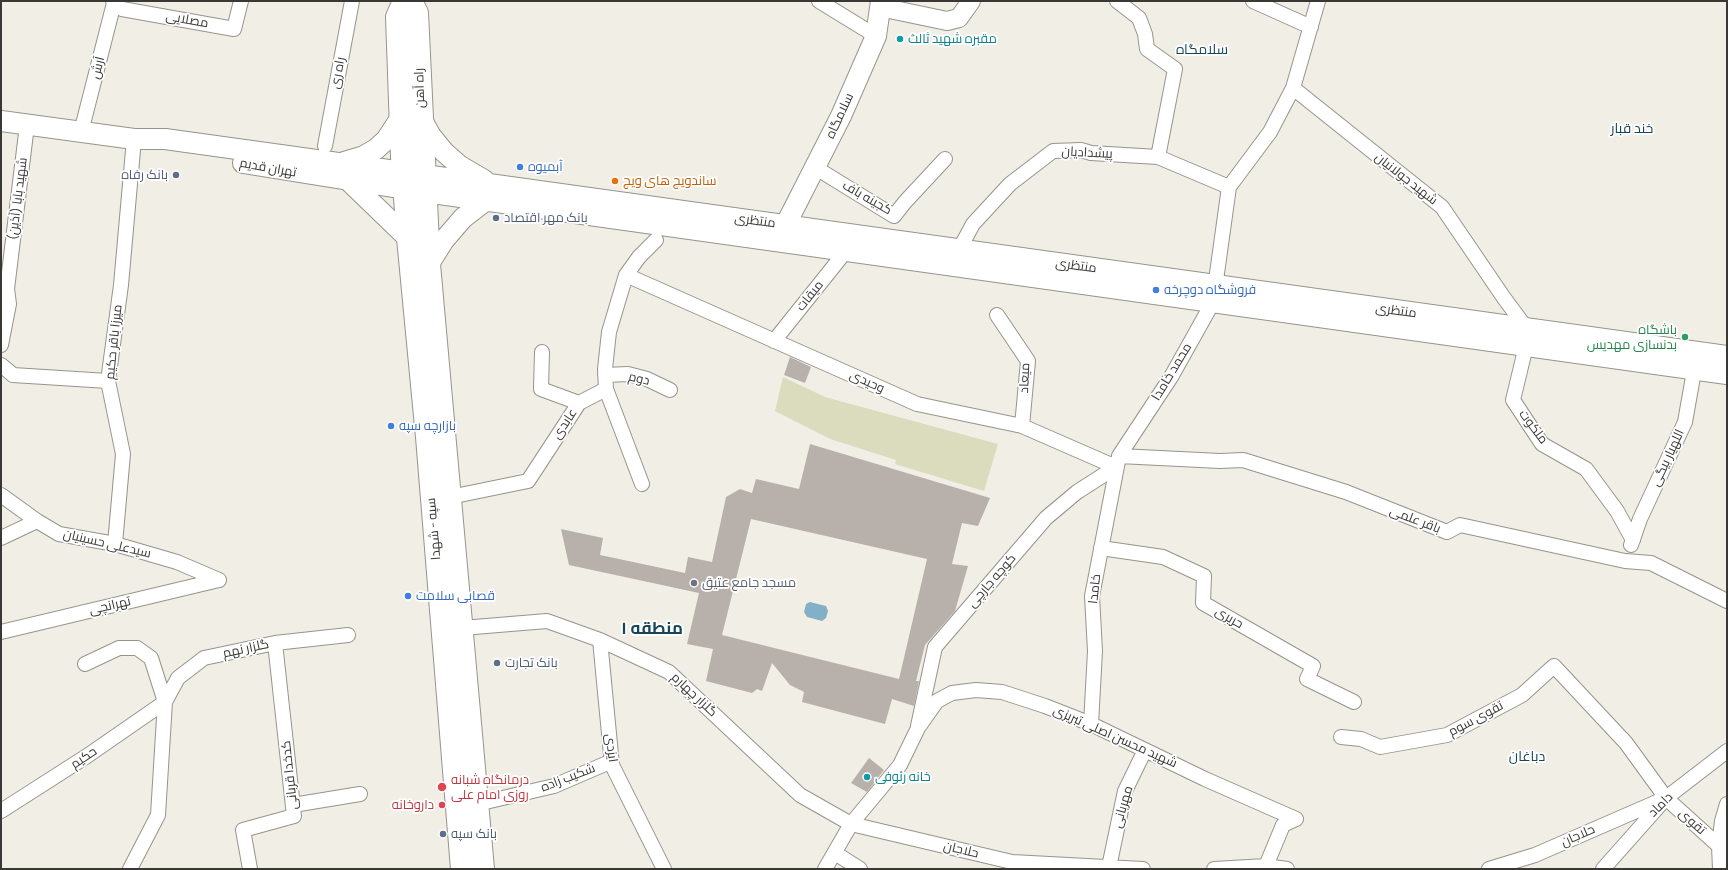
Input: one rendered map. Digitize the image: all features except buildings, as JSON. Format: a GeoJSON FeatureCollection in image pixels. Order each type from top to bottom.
{"type":"FeatureCollection","features":[{"type":"Feature","properties":{"kind":"main road","name":"راه آهن"},"geometry":{"type":"LineString","coordinates":[[404,1],[397,17],[411,117],[414,182]]}},
{"type":"Feature","properties":{"kind":"main road","name":"راه آهن"},"geometry":{"type":"LineString","coordinates":[[411,1],[417,13],[411,117]]}},
{"type":"Feature","properties":{"kind":"main road","name":"سلامگاه"},"geometry":{"type":"LineString","coordinates":[[785,226],[816,168],[841,116],[876,36],[880,4]]}},
{"type":"Feature","properties":{"kind":"main road"},"geometry":{"type":"LineString","coordinates":[[338,163],[352,161],[376,149],[411,117],[460,166],[478,177],[491,193],[463,218],[444,240],[429,264]]}},
{"type":"Feature","properties":{"kind":"main road","name":"تهران قدیم"},"geometry":{"type":"LineString","coordinates":[[1,121],[134,139],[165,139],[338,163],[414,182]]}},
{"type":"Feature","properties":{"kind":"main road","name":"تهران قدیم"},"geometry":{"type":"LineString","coordinates":[[134,139],[164,148],[213,158],[349,181],[414,182]]}},
{"type":"Feature","properties":{"kind":"main road"},"geometry":{"type":"LineString","coordinates":[[349,181],[408,238]]}},
{"type":"Feature","properties":{"kind":"main road","name":"منتظری"},"geometry":{"type":"LineString","coordinates":[[414,182],[491,193],[846,251],[958,258]]}},
{"type":"Feature","properties":{"kind":"main road","name":"سپه - شهدا"},"geometry":{"type":"LineString","coordinates":[[414,182],[408,238],[427,437],[462,869]]}},
{"type":"Feature","properties":{"kind":"main road","name":"سپه - شهدا"},"geometry":{"type":"LineString","coordinates":[[414,182],[429,264],[483,869]]}},
{"type":"Feature","properties":{"kind":"main road","name":"منتظری"},"geometry":{"type":"LineString","coordinates":[[491,193],[785,226],[958,258],[1696,361],[1727,374]]}},
{"type":"Feature","properties":{"kind":"main road","name":"منتظری"},"geometry":{"type":"LineString","coordinates":[[1696,361],[1727,356]]}},
{"type":"Feature","properties":{"kind":"street","name":"مصلایی"},"geometry":{"type":"LineString","coordinates":[[114,2],[122,9],[234,29],[241,1]]}},
{"type":"Feature","properties":{"kind":"street","name":"راه ری"},"geometry":{"type":"LineString","coordinates":[[325,146],[352,1]]}},
{"type":"Feature","properties":{"kind":"street"},"geometry":{"type":"LineString","coordinates":[[819,1],[876,36]]}},
{"type":"Feature","properties":{"kind":"street"},"geometry":{"type":"LineString","coordinates":[[880,4],[947,21],[958,18],[971,1]]}},
{"type":"Feature","properties":{"kind":"street"},"geometry":{"type":"LineString","coordinates":[[1117,1],[1139,18],[1145,34],[1148,49],[1175,69],[1158,157]]}},
{"type":"Feature","properties":{"kind":"street"},"geometry":{"type":"LineString","coordinates":[[1253,1],[1311,27]]}},
{"type":"Feature","properties":{"kind":"street"},"geometry":{"type":"LineString","coordinates":[[1215,294],[1229,187],[1270,132],[1293,88],[1318,1]]}},
{"type":"Feature","properties":{"kind":"street","name":"آرش"},"geometry":{"type":"LineString","coordinates":[[81,132],[114,2]]}},
{"type":"Feature","properties":{"kind":"street","name":"شهید جولانیان"},"geometry":{"type":"LineString","coordinates":[[1293,88],[1442,207],[1504,298],[1526,338]]}},
{"type":"Feature","properties":{"kind":"street","name":"شهید بابا (آذین)"},"geometry":{"type":"LineString","coordinates":[[1,345],[9,304],[7,289],[27,125]]}},
{"type":"Feature","properties":{"kind":"street","name":"میرزا باقر حکیم"},"geometry":{"type":"LineString","coordinates":[[115,544],[124,454],[108,381],[121,284],[134,139]]}},
{"type":"Feature","properties":{"kind":"street","name":"پیشدادیان"},"geometry":{"type":"LineString","coordinates":[[958,258],[973,224],[1010,184],[1053,151],[1081,150],[1091,153],[1158,157],[1229,187]]}},
{"type":"Feature","properties":{"kind":"street","name":"کجینه باف"},"geometry":{"type":"LineString","coordinates":[[816,168],[894,216],[945,159]]}},
{"type":"Feature","properties":{"kind":"street"},"geometry":{"type":"LineString","coordinates":[[642,484],[605,382],[609,332],[626,275],[638,257],[656,240]]}},
{"type":"Feature","properties":{"kind":"street","name":"میقات"},"geometry":{"type":"LineString","coordinates":[[774,341],[846,251]]}},
{"type":"Feature","properties":{"kind":"street","name":"وحیدی"},"geometry":{"type":"LineString","coordinates":[[626,275],[917,404],[1022,426],[1117,461]]}},
{"type":"Feature","properties":{"kind":"street","name":"محمد خامدا"},"geometry":{"type":"LineString","coordinates":[[1117,461],[1171,376],[1215,294]]}},
{"type":"Feature","properties":{"kind":"street","name":"میعاد"},"geometry":{"type":"LineString","coordinates":[[997,315],[1028,361],[1022,426]]}},
{"type":"Feature","properties":{"kind":"street","name":"ملکوت"},"geometry":{"type":"LineString","coordinates":[[1526,338],[1513,400],[1542,444],[1586,469],[1617,511],[1633,540]]}},
{"type":"Feature","properties":{"kind":"street"},"geometry":{"type":"LineString","coordinates":[[542,352],[541,389],[579,403]]}},
{"type":"Feature","properties":{"kind":"street","name":"اللهیار بیگی"},"geometry":{"type":"LineString","coordinates":[[1625,561],[1640,519],[1685,422],[1696,361]]}},
{"type":"Feature","properties":{"kind":"street"},"geometry":{"type":"LineString","coordinates":[[1,365],[13,375],[108,381]]}},
{"type":"Feature","properties":{"kind":"street","name":"دوم"},"geometry":{"type":"LineString","coordinates":[[605,382],[628,374],[647,379],[670,390]]}},
{"type":"Feature","properties":{"kind":"street","name":"عابدی"},"geometry":{"type":"LineString","coordinates":[[450,497],[528,481],[579,403],[605,382]]}},
{"type":"Feature","properties":{"kind":"street","name":"باقر علمی"},"geometry":{"type":"LineString","coordinates":[[1117,461],[1243,460],[1346,492],[1447,532],[1460,525],[1625,561],[1651,563],[1727,601]]}},
{"type":"Feature","properties":{"kind":"street","name":"خامدا"},"geometry":{"type":"LineString","coordinates":[[1091,724],[1095,651],[1092,596],[1117,461]]}},
{"type":"Feature","properties":{"kind":"street","name":"کوچه جارچی"},"geometry":{"type":"LineString","coordinates":[[918,728],[920,709],[935,647],[1046,518],[1117,461]]}},
{"type":"Feature","properties":{"kind":"street","name":"سیدعلی حسینیان"},"geometry":{"type":"LineString","coordinates":[[1,496],[58,534],[115,544],[177,562],[219,580]]}},
{"type":"Feature","properties":{"kind":"street"},"geometry":{"type":"LineString","coordinates":[[1,538],[37,521]]}},
{"type":"Feature","properties":{"kind":"street","name":"حریری"},"geometry":{"type":"LineString","coordinates":[[1101,548],[1163,557],[1204,576],[1203,603],[1314,666],[1307,679],[1354,702]]}},
{"type":"Feature","properties":{"kind":"street","name":"تهرانچی"},"geometry":{"type":"LineString","coordinates":[[1,632],[219,580]]}},
{"type":"Feature","properties":{"kind":"street","name":"گلزار چهارم"},"geometry":{"type":"LineString","coordinates":[[462,628],[547,621],[600,640],[669,672],[800,795],[851,824]]}},
{"type":"Feature","properties":{"kind":"street","name":"گلزار نهم"},"geometry":{"type":"LineString","coordinates":[[165,702],[178,678],[204,658],[275,643],[348,635]]}},
{"type":"Feature","properties":{"kind":"street","name":"ایزدی"},"geometry":{"type":"LineString","coordinates":[[600,640],[612,765],[664,869]]}},
{"type":"Feature","properties":{"kind":"street","name":"کدخدا قربانی"},"geometry":{"type":"LineString","coordinates":[[250,869],[243,830],[294,816],[275,643]]}},
{"type":"Feature","properties":{"kind":"street"},"geometry":{"type":"LineString","coordinates":[[85,664],[119,648],[137,648],[151,658],[165,702],[158,814],[130,869]]}},
{"type":"Feature","properties":{"kind":"street","name":"تقوی سوم"},"geometry":{"type":"LineString","coordinates":[[1341,737],[1361,739],[1380,747],[1447,735],[1522,695],[1554,666]]}},
{"type":"Feature","properties":{"kind":"street","name":"تقوی"},"geometry":{"type":"LineString","coordinates":[[1554,666],[1626,744],[1666,798],[1719,846]]}},
{"type":"Feature","properties":{"kind":"street","name":"شهید محسن اصلی تبریزی"},"geometry":{"type":"LineString","coordinates":[[918,728],[937,701],[952,693],[976,690],[1002,692],[1045,706],[1091,724],[1204,779],[1296,819],[1282,825],[1266,866]]}},
{"type":"Feature","properties":{"kind":"street","name":"حکیم"},"geometry":{"type":"LineString","coordinates":[[1,811],[87,756],[165,702]]}},
{"type":"Feature","properties":{"kind":"street"},"geometry":{"type":"LineString","coordinates":[[825,869],[851,824],[900,765],[918,728]]}},
{"type":"Feature","properties":{"kind":"street","name":"مهربانی"},"geometry":{"type":"LineString","coordinates":[[1109,867],[1125,791],[1145,750]]}},
{"type":"Feature","properties":{"kind":"street","name":"داماد"},"geometry":{"type":"LineString","coordinates":[[1603,869],[1666,798],[1727,751]]}},
{"type":"Feature","properties":{"kind":"street","name":"شکیب زاده"},"geometry":{"type":"LineString","coordinates":[[477,804],[554,786],[612,761]]}},
{"type":"Feature","properties":{"kind":"street"},"geometry":{"type":"LineString","coordinates":[[293,804],[360,794]]}},
{"type":"Feature","properties":{"kind":"street","name":"حلاجان"},"geometry":{"type":"LineString","coordinates":[[1489,869],[1535,855],[1666,798]]}},
{"type":"Feature","properties":{"kind":"street"},"geometry":{"type":"LineString","coordinates":[[1720,869],[1719,846],[1727,804]]}},
{"type":"Feature","properties":{"kind":"street","name":"حلاجان"},"geometry":{"type":"LineString","coordinates":[[851,824],[1012,862],[1052,867],[1109,867],[1143,869]]}},
{"type":"Feature","properties":{"kind":"street"},"geometry":{"type":"LineString","coordinates":[[835,853],[860,869]]}},
{"type":"Feature","properties":{"kind":"street"},"geometry":{"type":"LineString","coordinates":[[1214,869],[1266,866],[1287,869]]}},
{"type":"Feature","properties":{"kind":"green space"},"geometry":{"type":"Polygon","coordinates":[[[783,377],[825,397],[998,444],[984,491],[895,464],[896,460],[830,439],[775,411],[783,377]]]}},
{"type":"Feature","properties":{"kind":"water"},"geometry":{"type":"Polygon","coordinates":[[[810,602],[826,606],[828,611],[826,618],[822,621],[807,617],[804,612],[806,604],[810,602]]]}},
{"type":"Feature","properties":{"kind":"place","name":"مقبره شهید ثالث"},"geometry":{"type":"Point","coordinates":[900,39]}},
{"type":"Feature","properties":{"kind":"place","name":"آبمیوه"},"geometry":{"type":"Point","coordinates":[520,167]}},
{"type":"Feature","properties":{"kind":"place","name":"بانک رفاه"},"geometry":{"type":"Point","coordinates":[176,175]}},
{"type":"Feature","properties":{"kind":"place","name":"ساندویچ های ویچ"},"geometry":{"type":"Point","coordinates":[615,181]}},
{"type":"Feature","properties":{"kind":"place","name":"بانک مهر اقتصاد"},"geometry":{"type":"Point","coordinates":[496,218]}},
{"type":"Feature","properties":{"kind":"place","name":"فروشگاه دوچرخه"},"geometry":{"type":"Point","coordinates":[1156,290]}},
{"type":"Feature","properties":{"kind":"place","name":"باشگاه بدنسازی مهدیس"},"geometry":{"type":"Point","coordinates":[1685,337]}},
{"type":"Feature","properties":{"kind":"place","name":"بازارچه سپه"},"geometry":{"type":"Point","coordinates":[391,426]}},
{"type":"Feature","properties":{"kind":"place","name":"مسجد جامع عتیق"},"geometry":{"type":"Point","coordinates":[694,583]}},
{"type":"Feature","properties":{"kind":"place","name":"قصابی سلامت"},"geometry":{"type":"Point","coordinates":[408,596]}},
{"type":"Feature","properties":{"kind":"place","name":"بانک تجارت"},"geometry":{"type":"Point","coordinates":[497,663]}},
{"type":"Feature","properties":{"kind":"place","name":"خانه رئوفی"},"geometry":{"type":"Point","coordinates":[867,777]}},
{"type":"Feature","properties":{"kind":"place","name":"درمانگاه شبانه روزی امام علی"},"geometry":{"type":"Point","coordinates":[442,787]}},
{"type":"Feature","properties":{"kind":"place","name":"داروخانه"},"geometry":{"type":"Point","coordinates":[442,805]}},
{"type":"Feature","properties":{"kind":"place","name":"بانک سپه"},"geometry":{"type":"Point","coordinates":[443,834]}},
{"type":"Feature","properties":{"kind":"district","name":"سلامگاه"},"geometry":{"type":"Point","coordinates":[1202,50]}},
{"type":"Feature","properties":{"kind":"district","name":"خند قبار"},"geometry":{"type":"Point","coordinates":[1632,129]}},
{"type":"Feature","properties":{"kind":"district","name":"منطقه ۱"},"geometry":{"type":"Point","coordinates":[652,629]}},
{"type":"Feature","properties":{"kind":"district","name":"دباغان"},"geometry":{"type":"Point","coordinates":[1527,757]}}]}
